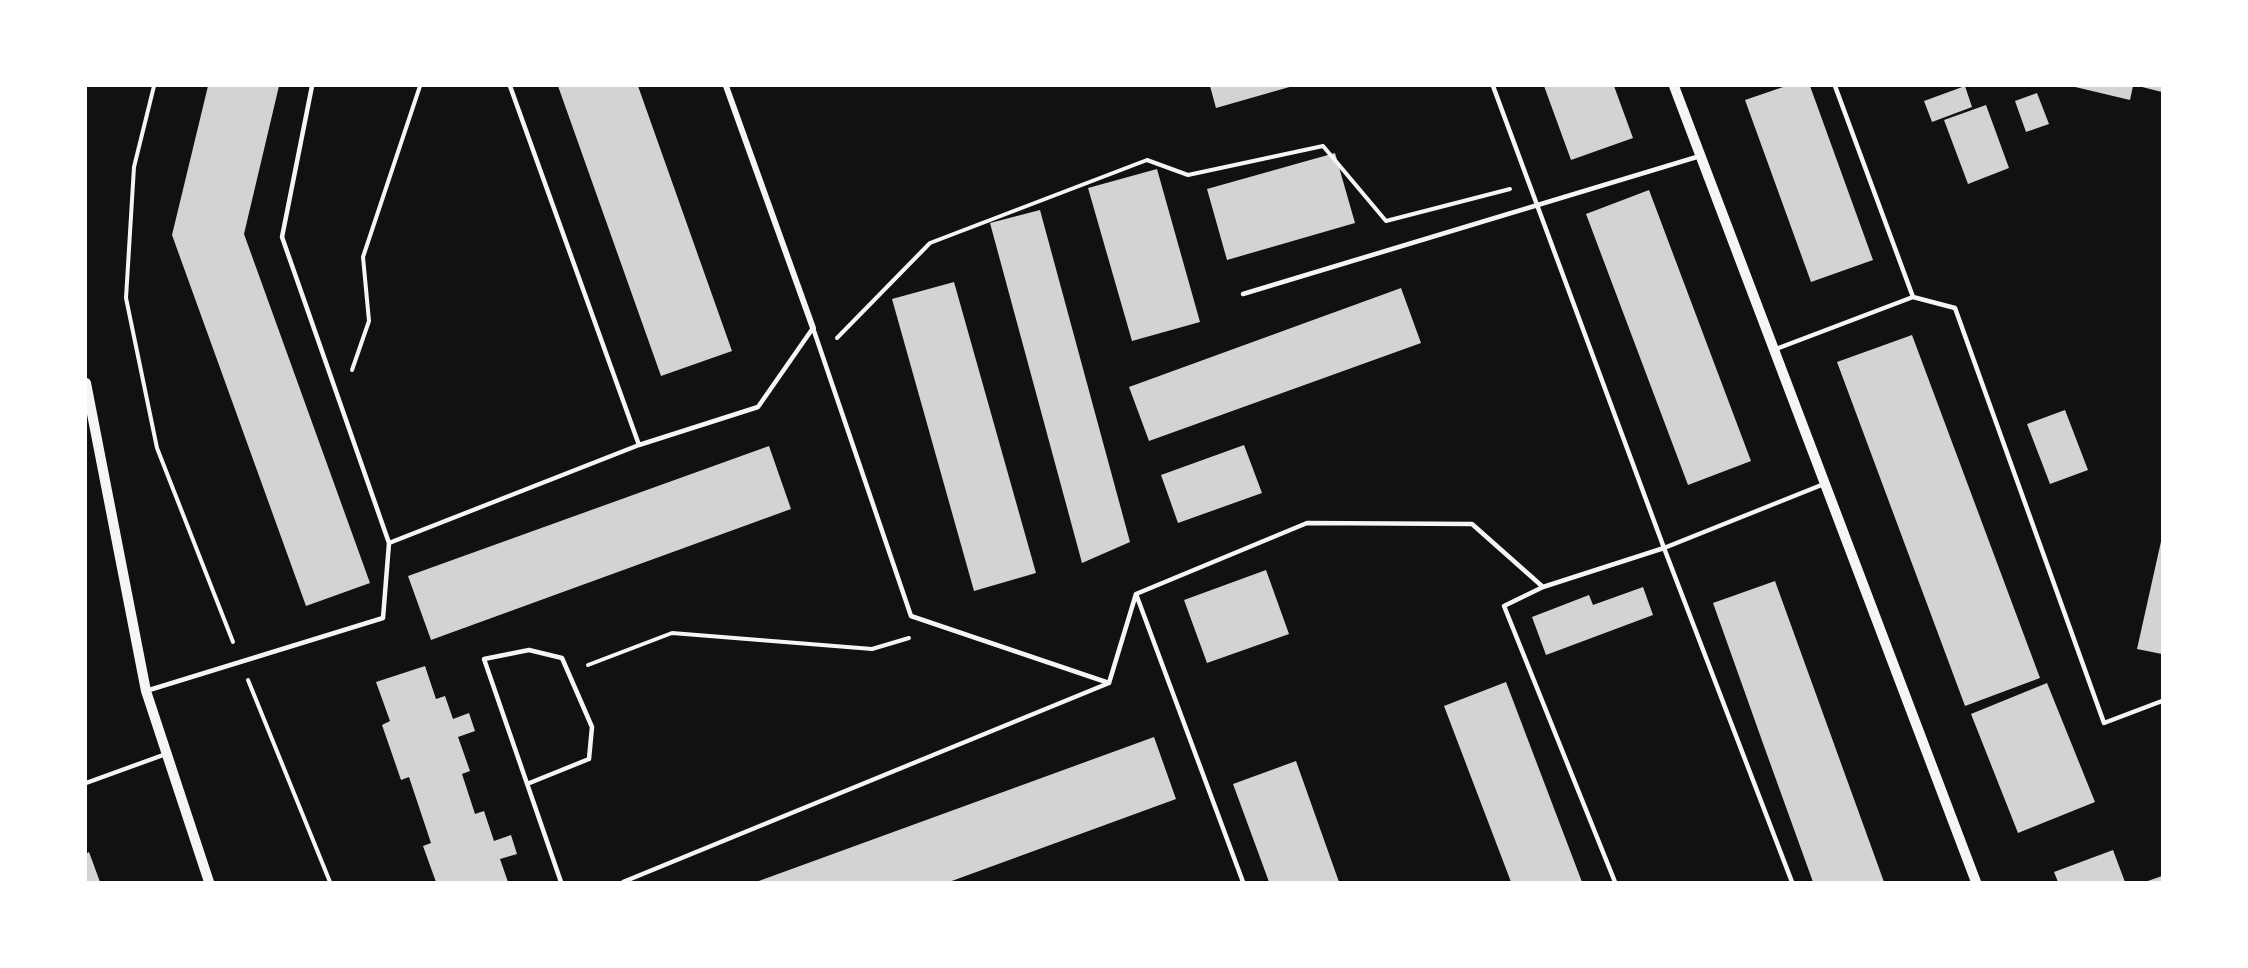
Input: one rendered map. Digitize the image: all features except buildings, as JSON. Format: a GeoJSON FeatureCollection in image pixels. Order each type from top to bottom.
{"type":"FeatureCollection","features":[{"type":"Feature","properties":{"kind":"street"},"geometry":{"type":"LineString","coordinates":[[726,86],[813,328]]}},
{"type":"Feature","properties":{"kind":"street"},"geometry":{"type":"LineString","coordinates":[[1676,86],[1773,350],[1976,882]]}},
{"type":"Feature","properties":{"kind":"street"},"geometry":{"type":"LineString","coordinates":[[86,383],[146,691],[209,882]]}},
{"type":"Feature","properties":{"kind":"lane"},"geometry":{"type":"LineString","coordinates":[[146,691],[383,618],[389,543],[282,237],[312,86]]}},
{"type":"Feature","properties":{"kind":"lane"},"geometry":{"type":"LineString","coordinates":[[510,86],[639,445]]}},
{"type":"Feature","properties":{"kind":"lane"},"geometry":{"type":"LineString","coordinates":[[1493,86],[1664,548],[1792,882]]}},
{"type":"Feature","properties":{"kind":"lane"},"geometry":{"type":"LineString","coordinates":[[1835,86],[1913,297]]}},
{"type":"Feature","properties":{"kind":"lane"},"geometry":{"type":"LineString","coordinates":[[1243,294],[1701,156]]}},
{"type":"Feature","properties":{"kind":"lane"},"geometry":{"type":"LineString","coordinates":[[1773,350],[1913,297],[1955,308],[2103,723],[2163,701]]}},
{"type":"Feature","properties":{"kind":"lane"},"geometry":{"type":"LineString","coordinates":[[389,543],[639,445],[758,407],[813,328]]}},
{"type":"Feature","properties":{"kind":"lane"},"geometry":{"type":"LineString","coordinates":[[813,328],[911,616],[1109,683]]}},
{"type":"Feature","properties":{"kind":"lane"},"geometry":{"type":"LineString","coordinates":[[1615,882],[1504,606],[1543,587],[1664,548],[1824,484]]}},
{"type":"Feature","properties":{"kind":"lane"},"geometry":{"type":"LineString","coordinates":[[1136,594],[1307,523],[1472,524],[1543,587]]}},
{"type":"Feature","properties":{"kind":"lane"},"geometry":{"type":"LineString","coordinates":[[1109,683],[1136,594]]}},
{"type":"Feature","properties":{"kind":"lane"},"geometry":{"type":"LineString","coordinates":[[1136,594],[1243,882]]}},
{"type":"Feature","properties":{"kind":"lane"},"geometry":{"type":"LineString","coordinates":[[527,784],[589,759],[592,727],[562,658],[529,650],[484,659],[527,784],[561,882]]}},
{"type":"Feature","properties":{"kind":"lane"},"geometry":{"type":"LineString","coordinates":[[623,882],[1109,683]]}},
{"type":"Feature","properties":{"kind":"lane"},"geometry":{"type":"LineString","coordinates":[[86,783],[166,754]]}},
{"type":"Feature","properties":{"kind":"path"},"geometry":{"type":"LineString","coordinates":[[154,86],[134,167],[126,298],[157,448],[330,882]]}},
{"type":"Feature","properties":{"kind":"path"},"geometry":{"type":"LineString","coordinates":[[350,377],[369,321],[363,257],[420,86]]}},
{"type":"Feature","properties":{"kind":"path"},"geometry":{"type":"LineString","coordinates":[[822,354],[930,243],[1147,160],[1188,175],[1323,146],[1386,221],[1528,184]]}},
{"type":"Feature","properties":{"kind":"path"},"geometry":{"type":"LineString","coordinates":[[568,672],[672,633],[872,650],[944,628]]}}]}
